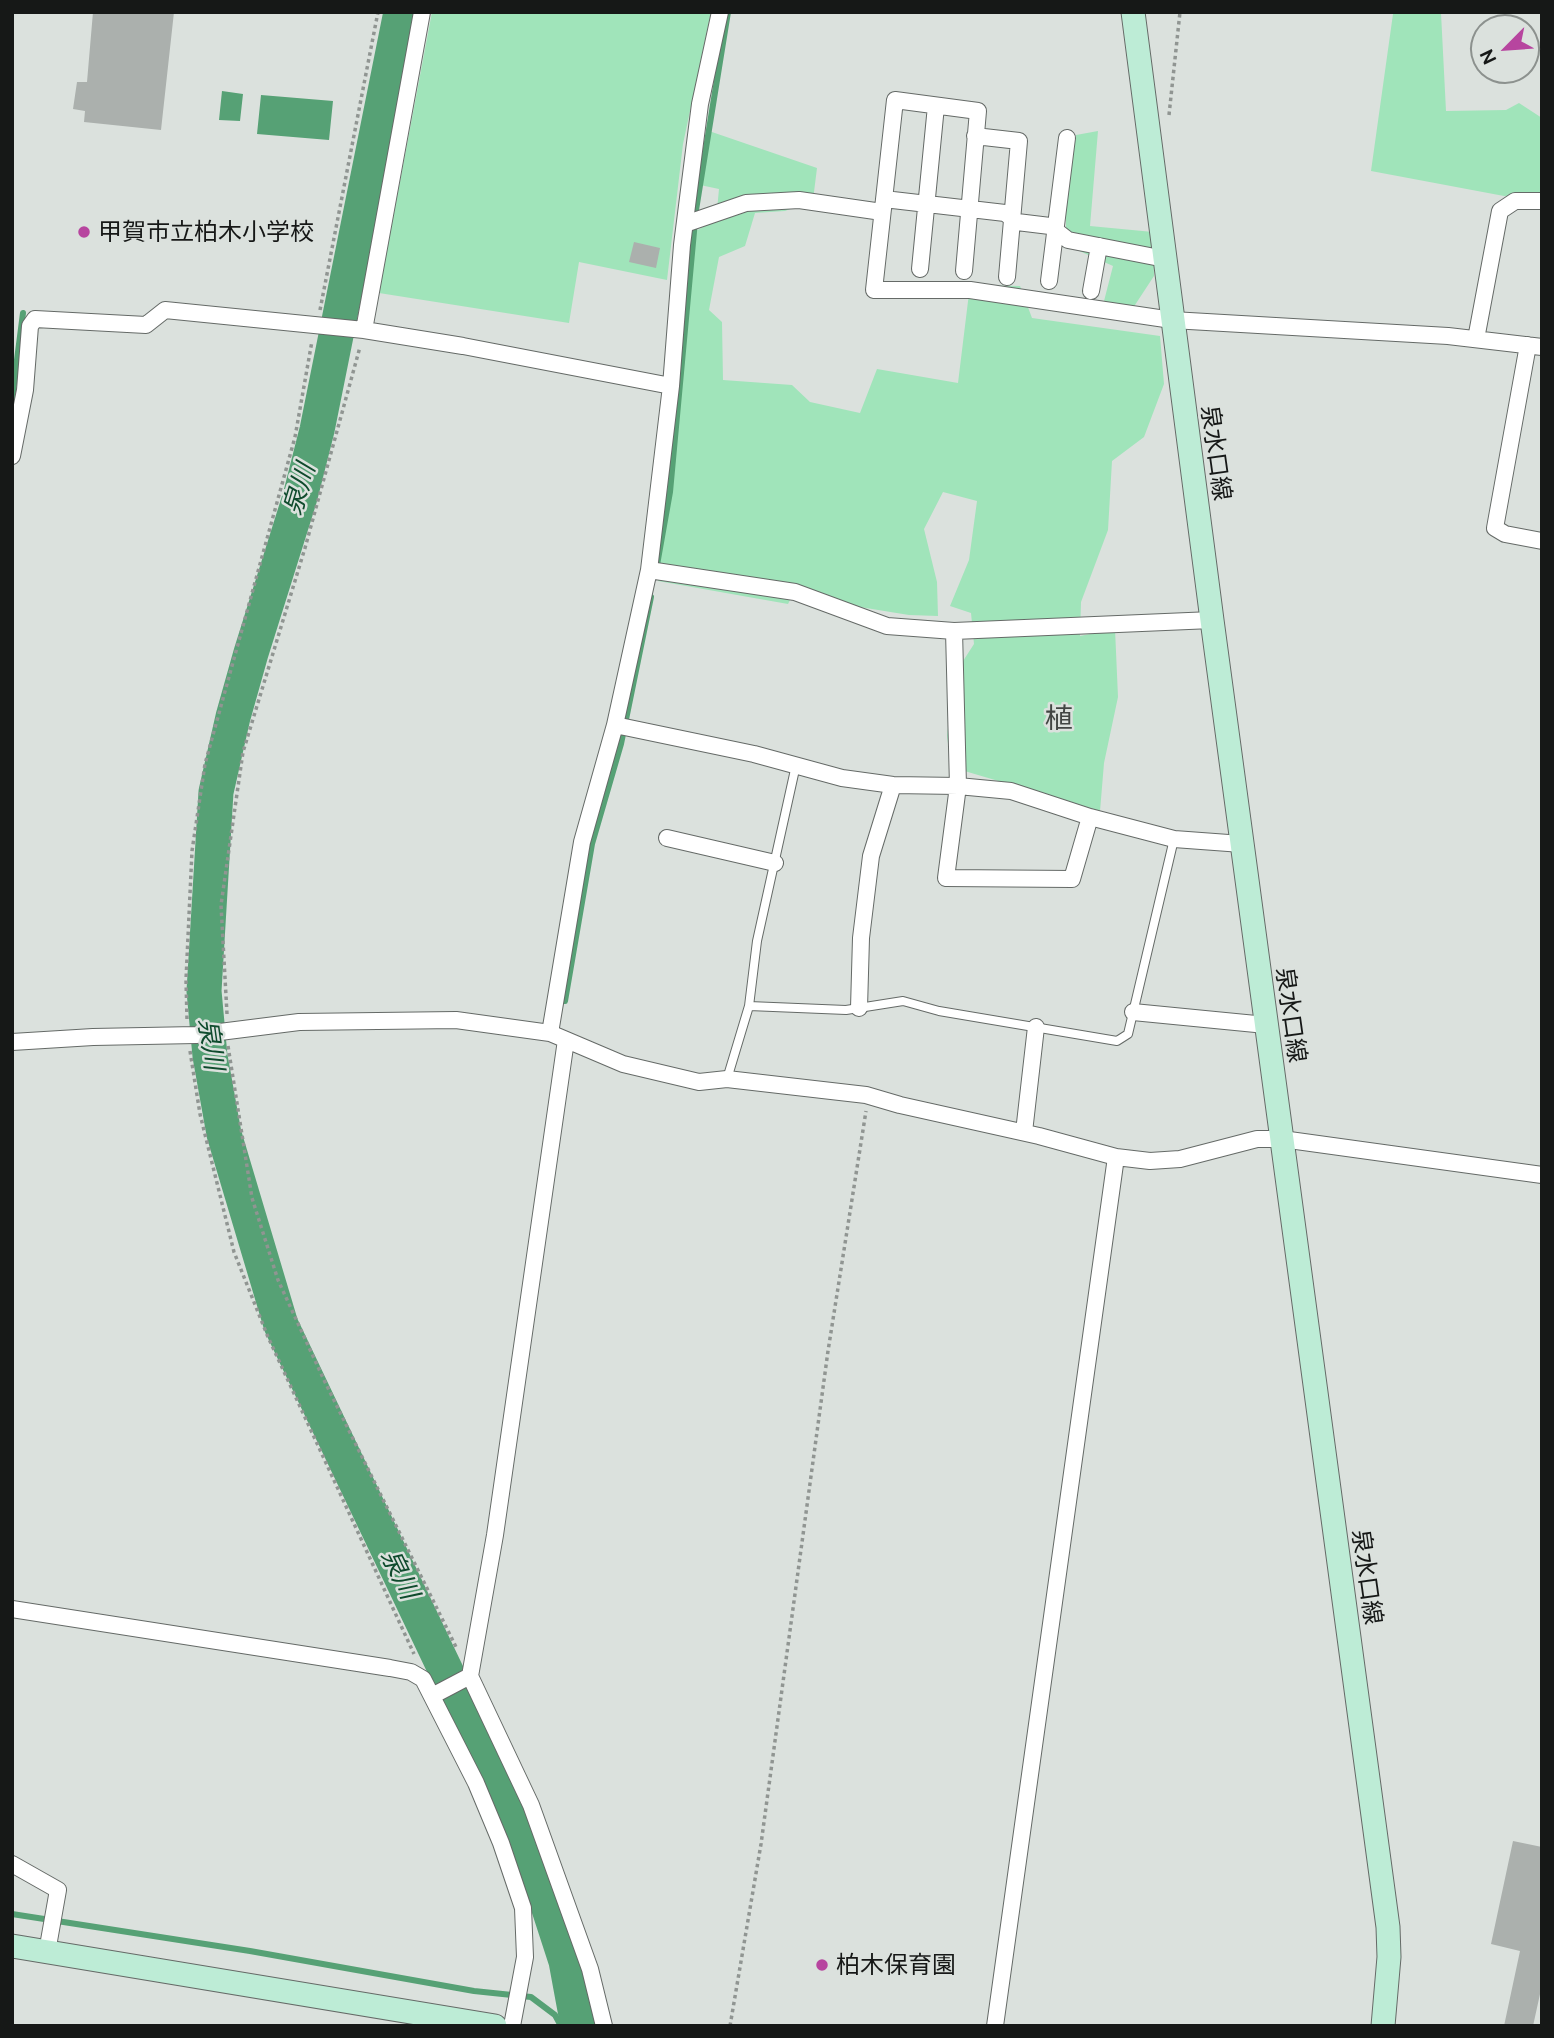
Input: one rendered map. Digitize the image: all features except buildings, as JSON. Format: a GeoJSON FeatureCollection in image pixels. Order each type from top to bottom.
{"type":"FeatureCollection","features":[{"type":"Feature","properties":{"kind":"main road","name":"泉水口線"},"geometry":{"type":"LineString","coordinates":[[1133,12],[1388,1927],[1389,1957],[1383,2026]]}},
{"type":"Feature","properties":{"kind":"main road"},"geometry":{"type":"LineString","coordinates":[[12,1946],[495,2026]]}},
{"type":"Feature","properties":{"kind":"street"},"geometry":{"type":"LineString","coordinates":[[357,330],[422,12]]}},
{"type":"Feature","properties":{"kind":"street"},"geometry":{"type":"LineString","coordinates":[[550,1033],[582,842],[615,725],[649,570],[700,104],[720,12]]}},
{"type":"Feature","properties":{"kind":"street"},"geometry":{"type":"LineString","coordinates":[[964,271],[978,111],[895,100],[873,290],[970,290],[1172,320],[1476,339],[1535,346],[1495,528],[1505,534],[1542,541]]}},
{"type":"Feature","properties":{"kind":"street"},"geometry":{"type":"LineString","coordinates":[[920,269],[936,106]]}},
{"type":"Feature","properties":{"kind":"street"},"geometry":{"type":"LineString","coordinates":[[975,136],[1018,141],[1007,277]]}},
{"type":"Feature","properties":{"kind":"street"},"geometry":{"type":"LineString","coordinates":[[1049,281],[1067,138]]}},
{"type":"Feature","properties":{"kind":"street"},"geometry":{"type":"LineString","coordinates":[[685,224],[746,203],[799,200],[883,205],[926,204],[1004,213],[1017,222],[1050,226],[1068,240],[1165,259]]}},
{"type":"Feature","properties":{"kind":"street"},"geometry":{"type":"LineString","coordinates":[[1476,339],[1500,211],[1515,201],[1542,201]]}},
{"type":"Feature","properties":{"kind":"street"},"geometry":{"type":"LineString","coordinates":[[1091,290],[1099,246]]}},
{"type":"Feature","properties":{"kind":"street"},"geometry":{"type":"LineString","coordinates":[[12,456],[25,390],[30,327],[35,319],[146,325],[165,310],[357,330],[463,346],[671,386]]}},
{"type":"Feature","properties":{"kind":"street"},"geometry":{"type":"LineString","coordinates":[[649,570],[795,592],[887,626],[954,631],[1212,620]]}},
{"type":"Feature","properties":{"kind":"street"},"geometry":{"type":"LineString","coordinates":[[954,631],[958,786],[946,878],[1072,879],[1090,817]]}},
{"type":"Feature","properties":{"kind":"street"},"geometry":{"type":"LineString","coordinates":[[615,725],[754,754],[842,778],[893,785],[958,786],[1011,791],[1090,817],[1174,839],[1242,844]]}},
{"type":"Feature","properties":{"kind":"street"},"geometry":{"type":"LineString","coordinates":[[859,1008],[861,939],[871,856],[893,785]]}},
{"type":"Feature","properties":{"kind":"street"},"geometry":{"type":"LineString","coordinates":[[667,838],[775,863]]}},
{"type":"Feature","properties":{"kind":"street"},"geometry":{"type":"LineString","coordinates":[[1133,1012],[1266,1025]]}},
{"type":"Feature","properties":{"kind":"street"},"geometry":{"type":"LineString","coordinates":[[12,1042],[191,1035],[299,1022],[456,1020],[550,1033],[634,1066],[699,1082],[727,1079],[866,1095],[1024,1132],[1116,1157],[1150,1161],[1180,1158],[1257,1139],[1282,1139],[1542,1175]]}},
{"type":"Feature","properties":{"kind":"street"},"geometry":{"type":"LineString","coordinates":[[1024,1132],[1036,1027]]}},
{"type":"Feature","properties":{"kind":"street"},"geometry":{"type":"LineString","coordinates":[[566,1040],[495,1535],[467,1679],[531,1805],[590,1969],[604,2026]]}},
{"type":"Feature","properties":{"kind":"street"},"geometry":{"type":"LineString","coordinates":[[995,2026],[1116,1157]]}},
{"type":"Feature","properties":{"kind":"street"},"geometry":{"type":"LineString","coordinates":[[12,1609],[390,1668],[411,1672],[423,1679],[436,1694],[481,1795],[523,1908],[525,1957],[512,2026]]}},
{"type":"Feature","properties":{"kind":"street"},"geometry":{"type":"LineString","coordinates":[[436,1694],[467,1679]]}},
{"type":"Feature","properties":{"kind":"street"},"geometry":{"type":"LineString","coordinates":[[12,1864],[58,1889],[47,1952]]}},
{"type":"Feature","properties":{"kind":"lane"},"geometry":{"type":"LineString","coordinates":[[727,1079],[749,1006],[757,941],[796,765]]}},
{"type":"Feature","properties":{"kind":"lane"},"geometry":{"type":"LineString","coordinates":[[749,1006],[846,1010],[903,1001],[939,1011],[1117,1041],[1128,1034],[1174,839]]}},
{"type":"Feature","properties":{"kind":"path"},"geometry":{"type":"LineString","coordinates":[[378,12],[320,327],[308,356],[295,437],[205,764],[192,851],[186,980],[200,1114],[234,1252],[273,1348],[420,1666],[423,1679]]}},
{"type":"Feature","properties":{"kind":"path"},"geometry":{"type":"LineString","coordinates":[[1169,119],[1180,12]]}},
{"type":"Feature","properties":{"kind":"path"},"geometry":{"type":"LineString","coordinates":[[357,330],[305,548],[243,752],[221,905],[225,1031],[252,1198],[278,1280],[467,1679]]}},
{"type":"Feature","properties":{"kind":"path"},"geometry":{"type":"LineString","coordinates":[[730,2026],[761,1844],[828,1351],[866,1120],[866,1095]]}},
{"type":"Feature","properties":{"kind":"shaded area"},"geometry":{"type":"Polygon","coordinates":[[[432,12],[711,12],[683,144],[667,280],[579,262],[569,323],[379,293],[432,12]]]}},
{"type":"Feature","properties":{"kind":"shaded area"},"geometry":{"type":"Polygon","coordinates":[[[1441,13],[1446,111],[1506,110],[1519,103],[1542,118],[1540,194],[1504,196],[1371,171],[1393,14],[1441,13]]]}},
{"type":"Feature","properties":{"kind":"shaded area"},"geometry":{"type":"Polygon","coordinates":[[[222,91],[243,94],[240,121],[219,120],[222,91]]]}},
{"type":"Feature","properties":{"kind":"shaded area"},"geometry":{"type":"Polygon","coordinates":[[[261,95],[333,101],[329,140],[257,134],[261,95]]]}},
{"type":"Feature","properties":{"kind":"shaded area"},"geometry":{"type":"Polygon","coordinates":[[[709,131],[817,168],[813,200],[785,211],[755,213],[745,246],[719,257],[709,310],[722,322],[723,380],[792,385],[810,402],[860,413],[877,369],[958,383],[970,285],[1020,286],[1032,318],[1160,336],[1164,384],[1144,437],[1112,461],[1108,530],[1081,602],[1080,636],[1115,629],[1118,697],[1104,763],[1100,811],[951,767],[947,736],[954,675],[974,644],[971,613],[950,606],[969,560],[977,501],[943,492],[924,529],[937,582],[938,616],[909,615],[792,596],[788,604],[658,581],[692,233],[716,220],[719,189],[700,185],[709,131]]]}},
{"type":"Feature","properties":{"kind":"shaded area"},"geometry":{"type":"Polygon","coordinates":[[[1098,131],[1090,226],[1153,232],[1154,276],[1133,308],[1103,305],[1113,266],[1066,245],[1066,203],[1076,135],[1098,131]]]}},
{"type":"Feature","properties":{"kind":"waterway","name":"泉川"},"geometry":{"type":"LineString","coordinates":[[401,12],[317,430],[300,497],[233,717],[216,792],[204,991],[210,1056],[224,1134],[281,1325],[527,1841],[566,1961],[578,2026]]}},
{"type":"Feature","properties":{"kind":"waterway"},"geometry":{"type":"LineString","coordinates":[[657,565],[670,492],[696,210],[728,12]]}},
{"type":"Feature","properties":{"kind":"waterway"},"geometry":{"type":"LineString","coordinates":[[12,399],[23,313]]}},
{"type":"Feature","properties":{"kind":"waterway"},"geometry":{"type":"LineString","coordinates":[[565,1001],[592,844],[621,744],[651,597]]}},
{"type":"Feature","properties":{"kind":"waterway"},"geometry":{"type":"LineString","coordinates":[[12,1914],[250,1951],[474,1991],[531,1997],[555,2015],[561,2026]]}},
{"type":"Feature","properties":{"kind":"place","name":"甲賀市立柏木小学校"},"geometry":{"type":"Point","coordinates":[84,232]}},
{"type":"Feature","properties":{"kind":"place","name":"柏木保育園"},"geometry":{"type":"Point","coordinates":[822,1965]}},
{"type":"Feature","properties":{"kind":"district","name":"植"},"geometry":{"type":"Point","coordinates":[1059,719]}}]}
